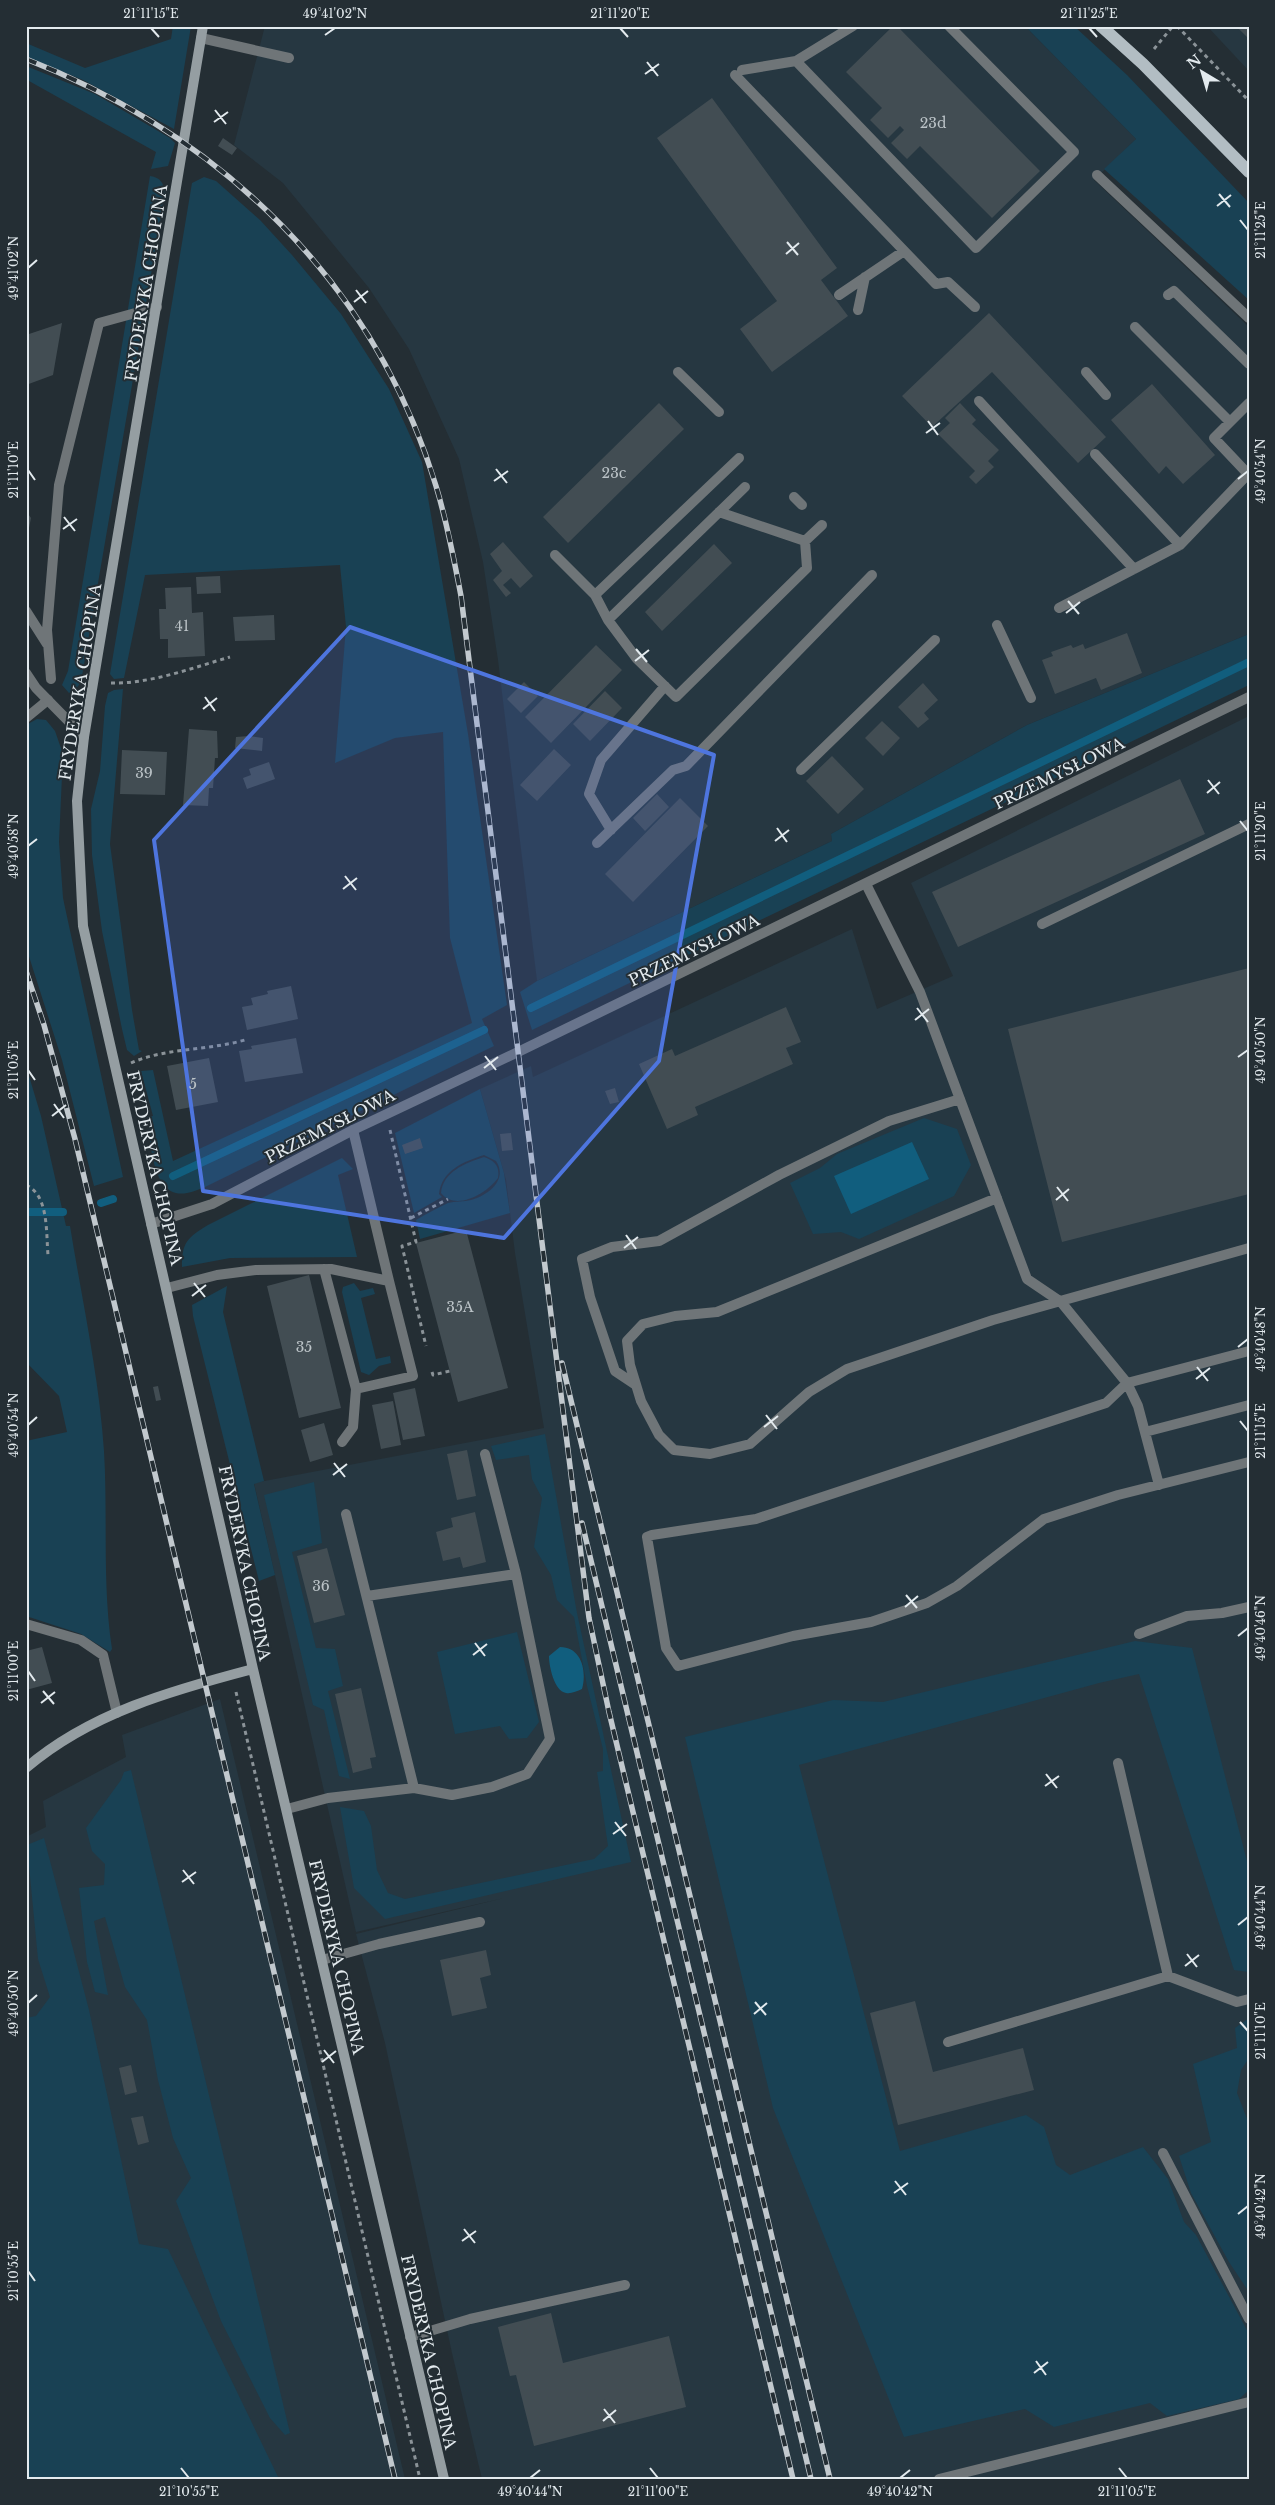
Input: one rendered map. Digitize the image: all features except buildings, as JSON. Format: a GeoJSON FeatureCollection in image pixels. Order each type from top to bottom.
{"type":"FeatureCollection","features":[{"type":"Feature","properties":{"kind":"main road"},"geometry":{"type":"LineString","coordinates":[[1101,26],[1143,64],[1249,172]]}},
{"type":"Feature","properties":{"kind":"main road"},"geometry":{"type":"LineString","coordinates":[[1113,26],[1143,64]]}},
{"type":"Feature","properties":{"kind":"street","name":"FRYDERYKA CHOPINA"},"geometry":{"type":"LineString","coordinates":[[203,26],[84,737],[77,801],[83,926],[253,1668],[444,2479]]}},
{"type":"Feature","properties":{"kind":"street"},"geometry":{"type":"LineString","coordinates":[[853,26],[796,61],[738,73],[936,284],[948,282],[975,307]]}},
{"type":"Feature","properties":{"kind":"street"},"geometry":{"type":"LineString","coordinates":[[796,61],[976,248],[1074,152],[949,26]]}},
{"type":"Feature","properties":{"kind":"street"},"geometry":{"type":"LineString","coordinates":[[201,38],[289,58]]}},
{"type":"Feature","properties":{"kind":"street"},"geometry":{"type":"LineString","coordinates":[[1097,175],[1249,318]]}},
{"type":"Feature","properties":{"kind":"street"},"geometry":{"type":"LineString","coordinates":[[839,295],[904,251]]}},
{"type":"Feature","properties":{"kind":"street"},"geometry":{"type":"LineString","coordinates":[[858,310],[865,277]]}},
{"type":"Feature","properties":{"kind":"street"},"geometry":{"type":"LineString","coordinates":[[1168,295],[1174,290],[1249,364]]}},
{"type":"Feature","properties":{"kind":"street"},"geometry":{"type":"LineString","coordinates":[[51,679],[47,630],[58,485],[99,322],[157,307]]}},
{"type":"Feature","properties":{"kind":"street"},"geometry":{"type":"LineString","coordinates":[[1135,327],[1230,422]]}},
{"type":"Feature","properties":{"kind":"street"},"geometry":{"type":"LineString","coordinates":[[678,372],[719,412]]}},
{"type":"Feature","properties":{"kind":"street"},"geometry":{"type":"LineString","coordinates":[[1086,372],[1106,395]]}},
{"type":"Feature","properties":{"kind":"street"},"geometry":{"type":"LineString","coordinates":[[979,402],[1134,569]]}},
{"type":"Feature","properties":{"kind":"street"},"geometry":{"type":"LineString","coordinates":[[1059,608],[1180,544],[1248,473],[1214,438],[1249,403]]}},
{"type":"Feature","properties":{"kind":"street"},"geometry":{"type":"LineString","coordinates":[[1095,454],[1180,544]]}},
{"type":"Feature","properties":{"kind":"street"},"geometry":{"type":"LineString","coordinates":[[595,595],[739,458]]}},
{"type":"Feature","properties":{"kind":"street"},"geometry":{"type":"LineString","coordinates":[[608,620],[744,487]]}},
{"type":"Feature","properties":{"kind":"street"},"geometry":{"type":"LineString","coordinates":[[794,497],[802,505]]}},
{"type":"Feature","properties":{"kind":"street"},"geometry":{"type":"LineString","coordinates":[[719,512],[805,541]]}},
{"type":"Feature","properties":{"kind":"street"},"geometry":{"type":"LineString","coordinates":[[805,541],[822,525]]}},
{"type":"Feature","properties":{"kind":"street"},"geometry":{"type":"LineString","coordinates":[[555,555],[595,595],[608,620],[637,659],[676,697],[808,568],[805,541]]}},
{"type":"Feature","properties":{"kind":"street"},"geometry":{"type":"LineString","coordinates":[[597,844],[672,770],[686,766],[872,575]]}},
{"type":"Feature","properties":{"kind":"street"},"geometry":{"type":"LineString","coordinates":[[26,611],[49,647]]}},
{"type":"Feature","properties":{"kind":"street"},"geometry":{"type":"LineString","coordinates":[[997,624],[1031,698]]}},
{"type":"Feature","properties":{"kind":"street"},"geometry":{"type":"LineString","coordinates":[[801,770],[935,640]]}},
{"type":"Feature","properties":{"kind":"street"},"geometry":{"type":"LineString","coordinates":[[26,673],[48,700],[84,737]]}},
{"type":"Feature","properties":{"kind":"street"},"geometry":{"type":"LineString","coordinates":[[611,830],[589,794],[601,760],[665,686]]}},
{"type":"Feature","properties":{"kind":"street","name":"PRZEMYSŁOWA"},"geometry":{"type":"LineString","coordinates":[[151,1224],[212,1204],[353,1130],[866,884],[1249,697]]}},
{"type":"Feature","properties":{"kind":"street"},"geometry":{"type":"LineString","coordinates":[[26,718],[48,700]]}},
{"type":"Feature","properties":{"kind":"street"},"geometry":{"type":"LineString","coordinates":[[1042,924],[1249,824]]}},
{"type":"Feature","properties":{"kind":"street"},"geometry":{"type":"LineString","coordinates":[[866,884],[920,992],[1028,1279],[1061,1302],[1127,1384],[1138,1406],[1158,1485]]}},
{"type":"Feature","properties":{"kind":"street"},"geometry":{"type":"LineString","coordinates":[[636,1385],[615,1371],[590,1297],[582,1259],[612,1247],[659,1241],[778,1175],[889,1121],[960,1099]]}},
{"type":"Feature","properties":{"kind":"street"},"geometry":{"type":"LineString","coordinates":[[353,1130],[413,1376],[356,1389]]}},
{"type":"Feature","properties":{"kind":"street"},"geometry":{"type":"LineString","coordinates":[[997,1198],[717,1312],[675,1316],[643,1324],[627,1341],[630,1365],[641,1401],[659,1435],[674,1450],[710,1454],[750,1444],[809,1392],[847,1369],[993,1320],[1249,1248]]}},
{"type":"Feature","properties":{"kind":"street"},"geometry":{"type":"LineString","coordinates":[[167,1288],[217,1275],[256,1270],[324,1269],[389,1281]]}},
{"type":"Feature","properties":{"kind":"street"},"geometry":{"type":"LineString","coordinates":[[324,1269],[356,1389],[353,1427],[342,1442]]}},
{"type":"Feature","properties":{"kind":"street"},"geometry":{"type":"LineString","coordinates":[[1249,1351],[1127,1384],[1106,1403],[756,1519],[647,1537],[666,1648],[678,1666],[792,1636],[871,1622],[927,1603],[956,1586],[1044,1520],[1075,1508],[1249,1462]]}},
{"type":"Feature","properties":{"kind":"street"},"geometry":{"type":"LineString","coordinates":[[1145,1432],[1249,1405]]}},
{"type":"Feature","properties":{"kind":"street"},"geometry":{"type":"LineString","coordinates":[[287,1809],[328,1798],[414,1788],[452,1795],[492,1787],[527,1774],[550,1740],[516,1574],[485,1454]]}},
{"type":"Feature","properties":{"kind":"street"},"geometry":{"type":"LineString","coordinates":[[346,1514],[414,1788]]}},
{"type":"Feature","properties":{"kind":"street"},"geometry":{"type":"LineString","coordinates":[[367,1596],[516,1574]]}},
{"type":"Feature","properties":{"kind":"street"},"geometry":{"type":"LineString","coordinates":[[1139,1634],[1187,1616],[1222,1613],[1249,1607]]}},
{"type":"Feature","properties":{"kind":"street"},"geometry":{"type":"LineString","coordinates":[[26,1624],[81,1640],[103,1655],[117,1713]]}},
{"type":"Feature","properties":{"kind":"street"},"geometry":{"type":"LineString","coordinates":[[26,1768],[54,1746],[117,1713],[184,1688],[253,1668]]}},
{"type":"Feature","properties":{"kind":"street"},"geometry":{"type":"LineString","coordinates":[[1118,1763],[1168,1976]]}},
{"type":"Feature","properties":{"kind":"street"},"geometry":{"type":"LineString","coordinates":[[322,1960],[379,1944],[480,1922]]}},
{"type":"Feature","properties":{"kind":"street"},"geometry":{"type":"LineString","coordinates":[[948,2042],[1168,1976],[1237,2002],[1249,1999]]}},
{"type":"Feature","properties":{"kind":"street"},"geometry":{"type":"LineString","coordinates":[[1163,2153],[1249,2319]]}},
{"type":"Feature","properties":{"kind":"street"},"geometry":{"type":"LineString","coordinates":[[410,2337],[470,2319],[625,2285]]}},
{"type":"Feature","properties":{"kind":"street"},"geometry":{"type":"LineString","coordinates":[[939,2479],[1249,2402]]}},
{"type":"Feature","properties":{"kind":"path"},"geometry":{"type":"LineString","coordinates":[[1143,64],[1173,26]]}},
{"type":"Feature","properties":{"kind":"path"},"geometry":{"type":"LineString","coordinates":[[1177,26],[1249,101]]}},
{"type":"Feature","properties":{"kind":"path"},"geometry":{"type":"LineString","coordinates":[[94,683],[124,684],[230,658]]}},
{"type":"Feature","properties":{"kind":"path"},"geometry":{"type":"LineString","coordinates":[[116,1070],[144,1057],[220,1046],[248,1039]]}},
{"type":"Feature","properties":{"kind":"path"},"geometry":{"type":"LineString","coordinates":[[390,1130],[416,1242],[402,1246],[426,1348]]}},
{"type":"Feature","properties":{"kind":"path"},"geometry":{"type":"LineString","coordinates":[[26,1185],[33,1188],[42,1198],[48,1255]]}},
{"type":"Feature","properties":{"kind":"path"},"geometry":{"type":"LineString","coordinates":[[410,1218],[448,1199]]}},
{"type":"Feature","properties":{"kind":"path"},"geometry":{"type":"LineString","coordinates":[[430,1366],[433,1375],[450,1371]]}},
{"type":"Feature","properties":{"kind":"path"},"geometry":{"type":"LineString","coordinates":[[232,1674],[420,2479]]}},
{"type":"Feature","properties":{"kind":"highlighted area"},"geometry":{"type":"Polygon","coordinates":[[[350,627],[714,755],[659,1061],[504,1238],[203,1191],[154,840],[350,627]]]}},
{"type":"Feature","properties":{"kind":"shaded area"},"geometry":{"type":"Polygon","coordinates":[[[173,26],[191,26],[174,129],[83,80],[26,57],[26,43],[85,68],[171,39],[173,26]]]}},
{"type":"Feature","properties":{"kind":"shaded area"},"geometry":{"type":"Polygon","coordinates":[[[265,26],[1025,26],[1136,139],[1094,180],[1249,327],[1249,634],[1027,725],[831,834],[832,841],[537,981],[498,660],[483,562],[459,459],[409,349],[369,288],[283,183],[234,145],[265,26]]]}},
{"type":"Feature","properties":{"kind":"shaded area"},"geometry":{"type":"Polygon","coordinates":[[[1025,26],[1074,26],[1127,75],[1249,203],[1249,300],[1104,169],[1136,139],[1025,26]]]}},
{"type":"Feature","properties":{"kind":"shaded area"},"geometry":{"type":"Polygon","coordinates":[[[1207,26],[1249,26],[1249,71],[1207,26]]]}},
{"type":"Feature","properties":{"kind":"shaded area"},"geometry":{"type":"Polygon","coordinates":[[[26,66],[95,94],[170,138],[175,143],[168,166],[151,169],[156,152],[29,81],[26,82],[26,66]]]}},
{"type":"Feature","properties":{"kind":"shaded area"},"geometry":{"type":"Polygon","coordinates":[[[150,176],[161,181],[165,193],[81,682],[76,689],[69,693],[62,685],[68,671],[150,176]]]}},
{"type":"Feature","properties":{"kind":"shaded area"},"geometry":{"type":"Polygon","coordinates":[[[204,177],[216,181],[260,220],[341,314],[389,389],[422,462],[468,734],[507,1005],[482,1019],[494,1046],[205,1187],[187,1193],[175,1193],[166,1187],[155,1166],[147,1117],[153,1116],[141,1071],[153,1070],[173,1161],[472,1023],[450,938],[443,732],[395,738],[335,763],[346,627],[340,565],[145,575],[124,678],[114,679],[110,674],[192,183],[204,177]]]}},
{"type":"Feature","properties":{"kind":"shaded area"},"geometry":{"type":"Polygon","coordinates":[[[1249,634],[1249,685],[532,1030],[520,992],[537,981],[832,841],[831,834],[1027,725],[1249,634]]]}},
{"type":"Feature","properties":{"kind":"shaded area"},"geometry":{"type":"Polygon","coordinates":[[[123,689],[110,844],[132,1010],[139,1050],[142,1051],[134,1056],[127,1050],[122,1029],[102,931],[92,855],[91,809],[100,771],[105,706],[108,693],[123,689]]]}},
{"type":"Feature","properties":{"kind":"shaded area"},"geometry":{"type":"Polygon","coordinates":[[[1249,716],[1249,2479],[482,2479],[452,2353],[385,2043],[356,1934],[504,1898],[356,1932],[254,1483],[544,1428],[515,1253],[506,1180],[480,1089],[531,1066],[533,1077],[852,929],[877,1009],[953,976],[911,883],[1249,716]]]}},
{"type":"Feature","properties":{"kind":"shaded area"},"geometry":{"type":"Polygon","coordinates":[[[37,719],[46,720],[55,731],[63,754],[59,842],[63,898],[123,1177],[94,1186],[62,1060],[26,947],[26,725],[37,719]]]}},
{"type":"Feature","properties":{"kind":"shaded area"},"geometry":{"type":"Polygon","coordinates":[[[26,1066],[41,1116],[66,1226],[70,1226],[90,1338],[104,1451],[107,1600],[112,1649],[110,1652],[81,1634],[26,1616],[26,1441],[67,1432],[59,1396],[26,1362],[26,1066]]]}},
{"type":"Feature","properties":{"kind":"shaded area"},"geometry":{"type":"Polygon","coordinates":[[[480,1089],[504,1173],[510,1213],[420,1239],[416,1220],[448,1203],[478,1198],[495,1185],[500,1174],[499,1168],[496,1161],[484,1155],[461,1164],[444,1179],[439,1194],[442,1197],[414,1213],[395,1133],[480,1089]]]}},
{"type":"Feature","properties":{"kind":"shaded area"},"geometry":{"type":"Polygon","coordinates":[[[924,1118],[957,1129],[971,1165],[954,1196],[859,1239],[841,1232],[813,1234],[790,1183],[820,1168],[837,1154],[924,1118]]]}},
{"type":"Feature","properties":{"kind":"shaded area"},"geometry":{"type":"Polygon","coordinates":[[[912,1142],[929,1179],[851,1214],[834,1176],[912,1142]]]}},
{"type":"Feature","properties":{"kind":"shaded area"},"geometry":{"type":"Polygon","coordinates":[[[484,1157],[494,1162],[498,1170],[498,1178],[493,1184],[479,1194],[463,1201],[455,1201],[441,1193],[450,1174],[463,1165],[484,1157]]]}},
{"type":"Feature","properties":{"kind":"shaded area"},"geometry":{"type":"Polygon","coordinates":[[[342,1158],[353,1169],[338,1175],[357,1257],[230,1258],[182,1267],[183,1252],[187,1242],[208,1225],[342,1158]]]}},
{"type":"Feature","properties":{"kind":"shaded area"},"geometry":{"type":"Polygon","coordinates":[[[354,1283],[360,1291],[373,1288],[375,1294],[361,1298],[376,1359],[390,1356],[391,1363],[379,1366],[369,1375],[361,1372],[342,1292],[343,1287],[354,1283]]]}},
{"type":"Feature","properties":{"kind":"shaded area"},"geometry":{"type":"Polygon","coordinates":[[[227,1286],[223,1312],[264,1481],[254,1484],[275,1575],[259,1581],[193,1316],[192,1305],[227,1286]]]}},
{"type":"Feature","properties":{"kind":"shaded area"},"geometry":{"type":"Polygon","coordinates":[[[545,1434],[577,1613],[631,1862],[385,1919],[354,1888],[340,1807],[364,1811],[371,1826],[377,1870],[388,1893],[405,1899],[594,1859],[608,1846],[597,1772],[603,1771],[603,1749],[587,1686],[574,1617],[557,1600],[551,1575],[534,1547],[542,1498],[532,1479],[529,1455],[496,1460],[491,1446],[545,1434]]]}},
{"type":"Feature","properties":{"kind":"shaded area"},"geometry":{"type":"Polygon","coordinates":[[[314,1482],[322,1543],[292,1552],[316,1648],[335,1649],[343,1686],[328,1691],[350,1779],[339,1776],[324,1710],[313,1705],[264,1495],[314,1482]]]}},
{"type":"Feature","properties":{"kind":"shaded area"},"geometry":{"type":"Polygon","coordinates":[[[517,1632],[539,1722],[527,1738],[509,1739],[500,1726],[455,1734],[437,1652],[517,1632]]]}},
{"type":"Feature","properties":{"kind":"shaded area"},"geometry":{"type":"Polygon","coordinates":[[[1135,1641],[1192,1648],[1249,1869],[1249,1972],[1234,1970],[1139,1674],[1099,1683],[799,1765],[900,2151],[1026,2115],[1044,2127],[1056,2165],[1070,2175],[1143,2147],[1168,2179],[1184,2222],[1196,2235],[1249,2334],[1249,2390],[1239,2399],[1167,2416],[1150,2403],[1054,2427],[1025,2409],[904,2437],[773,2108],[685,1737],[833,1700],[883,1702],[1135,1641]]]}},
{"type":"Feature","properties":{"kind":"shaded area"},"geometry":{"type":"Polygon","coordinates":[[[560,1647],[573,1651],[578,1656],[583,1668],[582,1689],[572,1693],[566,1693],[558,1688],[551,1672],[549,1656],[560,1647]]]}},
{"type":"Feature","properties":{"kind":"shaded area"},"geometry":{"type":"Polygon","coordinates":[[[220,1699],[405,2479],[26,2479],[26,1837],[46,1827],[43,1801],[126,1757],[122,1735],[220,1699]]]}},
{"type":"Feature","properties":{"kind":"shaded area"},"geometry":{"type":"Polygon","coordinates":[[[131,1770],[290,2433],[285,2435],[270,2418],[221,2321],[176,2201],[191,2178],[173,2138],[158,2080],[147,2020],[125,1987],[105,1917],[94,1921],[108,1995],[95,1992],[87,1962],[79,1888],[104,1885],[105,1864],[92,1851],[86,1828],[121,1780],[124,1772],[131,1770]]]}},
{"type":"Feature","properties":{"kind":"shaded area"},"geometry":{"type":"Polygon","coordinates":[[[44,1838],[89,2010],[139,2244],[168,2249],[279,2479],[26,2479],[26,2018],[36,2016],[50,1997],[38,1959],[27,1845],[44,1838]]]}},
{"type":"Feature","properties":{"kind":"shaded area"},"geometry":{"type":"Polygon","coordinates":[[[1249,2018],[1249,2058],[1241,2070],[1237,2093],[1249,2124],[1249,2292],[1229,2262],[1191,2193],[1179,2156],[1211,2142],[1193,2064],[1237,2048],[1235,2028],[1249,2018]]]}},
{"type":"Feature","properties":{"kind":"waterway"},"geometry":{"type":"LineString","coordinates":[[531,1008],[1249,662]]}},
{"type":"Feature","properties":{"kind":"waterway"},"geometry":{"type":"LineString","coordinates":[[173,1176],[484,1030]]}},
{"type":"Feature","properties":{"kind":"waterway"},"geometry":{"type":"LineString","coordinates":[[101,1203],[113,1199]]}},
{"type":"Feature","properties":{"kind":"waterway"},"geometry":{"type":"LineString","coordinates":[[26,1212],[63,1212]]}},
{"type":"Feature","properties":{"kind":"railway"},"geometry":{"type":"LineString","coordinates":[[26,59],[97,91],[164,130],[226,174],[281,225],[331,282],[373,344],[409,412],[436,486],[447,527],[461,596],[589,1618],[609,1712],[793,2479]]}},
{"type":"Feature","properties":{"kind":"railway"},"geometry":{"type":"LineString","coordinates":[[26,971],[44,1025],[75,1139],[395,2479]]}},
{"type":"Feature","properties":{"kind":"railway"},"geometry":{"type":"LineString","coordinates":[[562,1363],[830,2479]]}},
{"type":"Feature","properties":{"kind":"railway"},"geometry":{"type":"LineString","coordinates":[[582,1523],[811,2479]]}}]}
